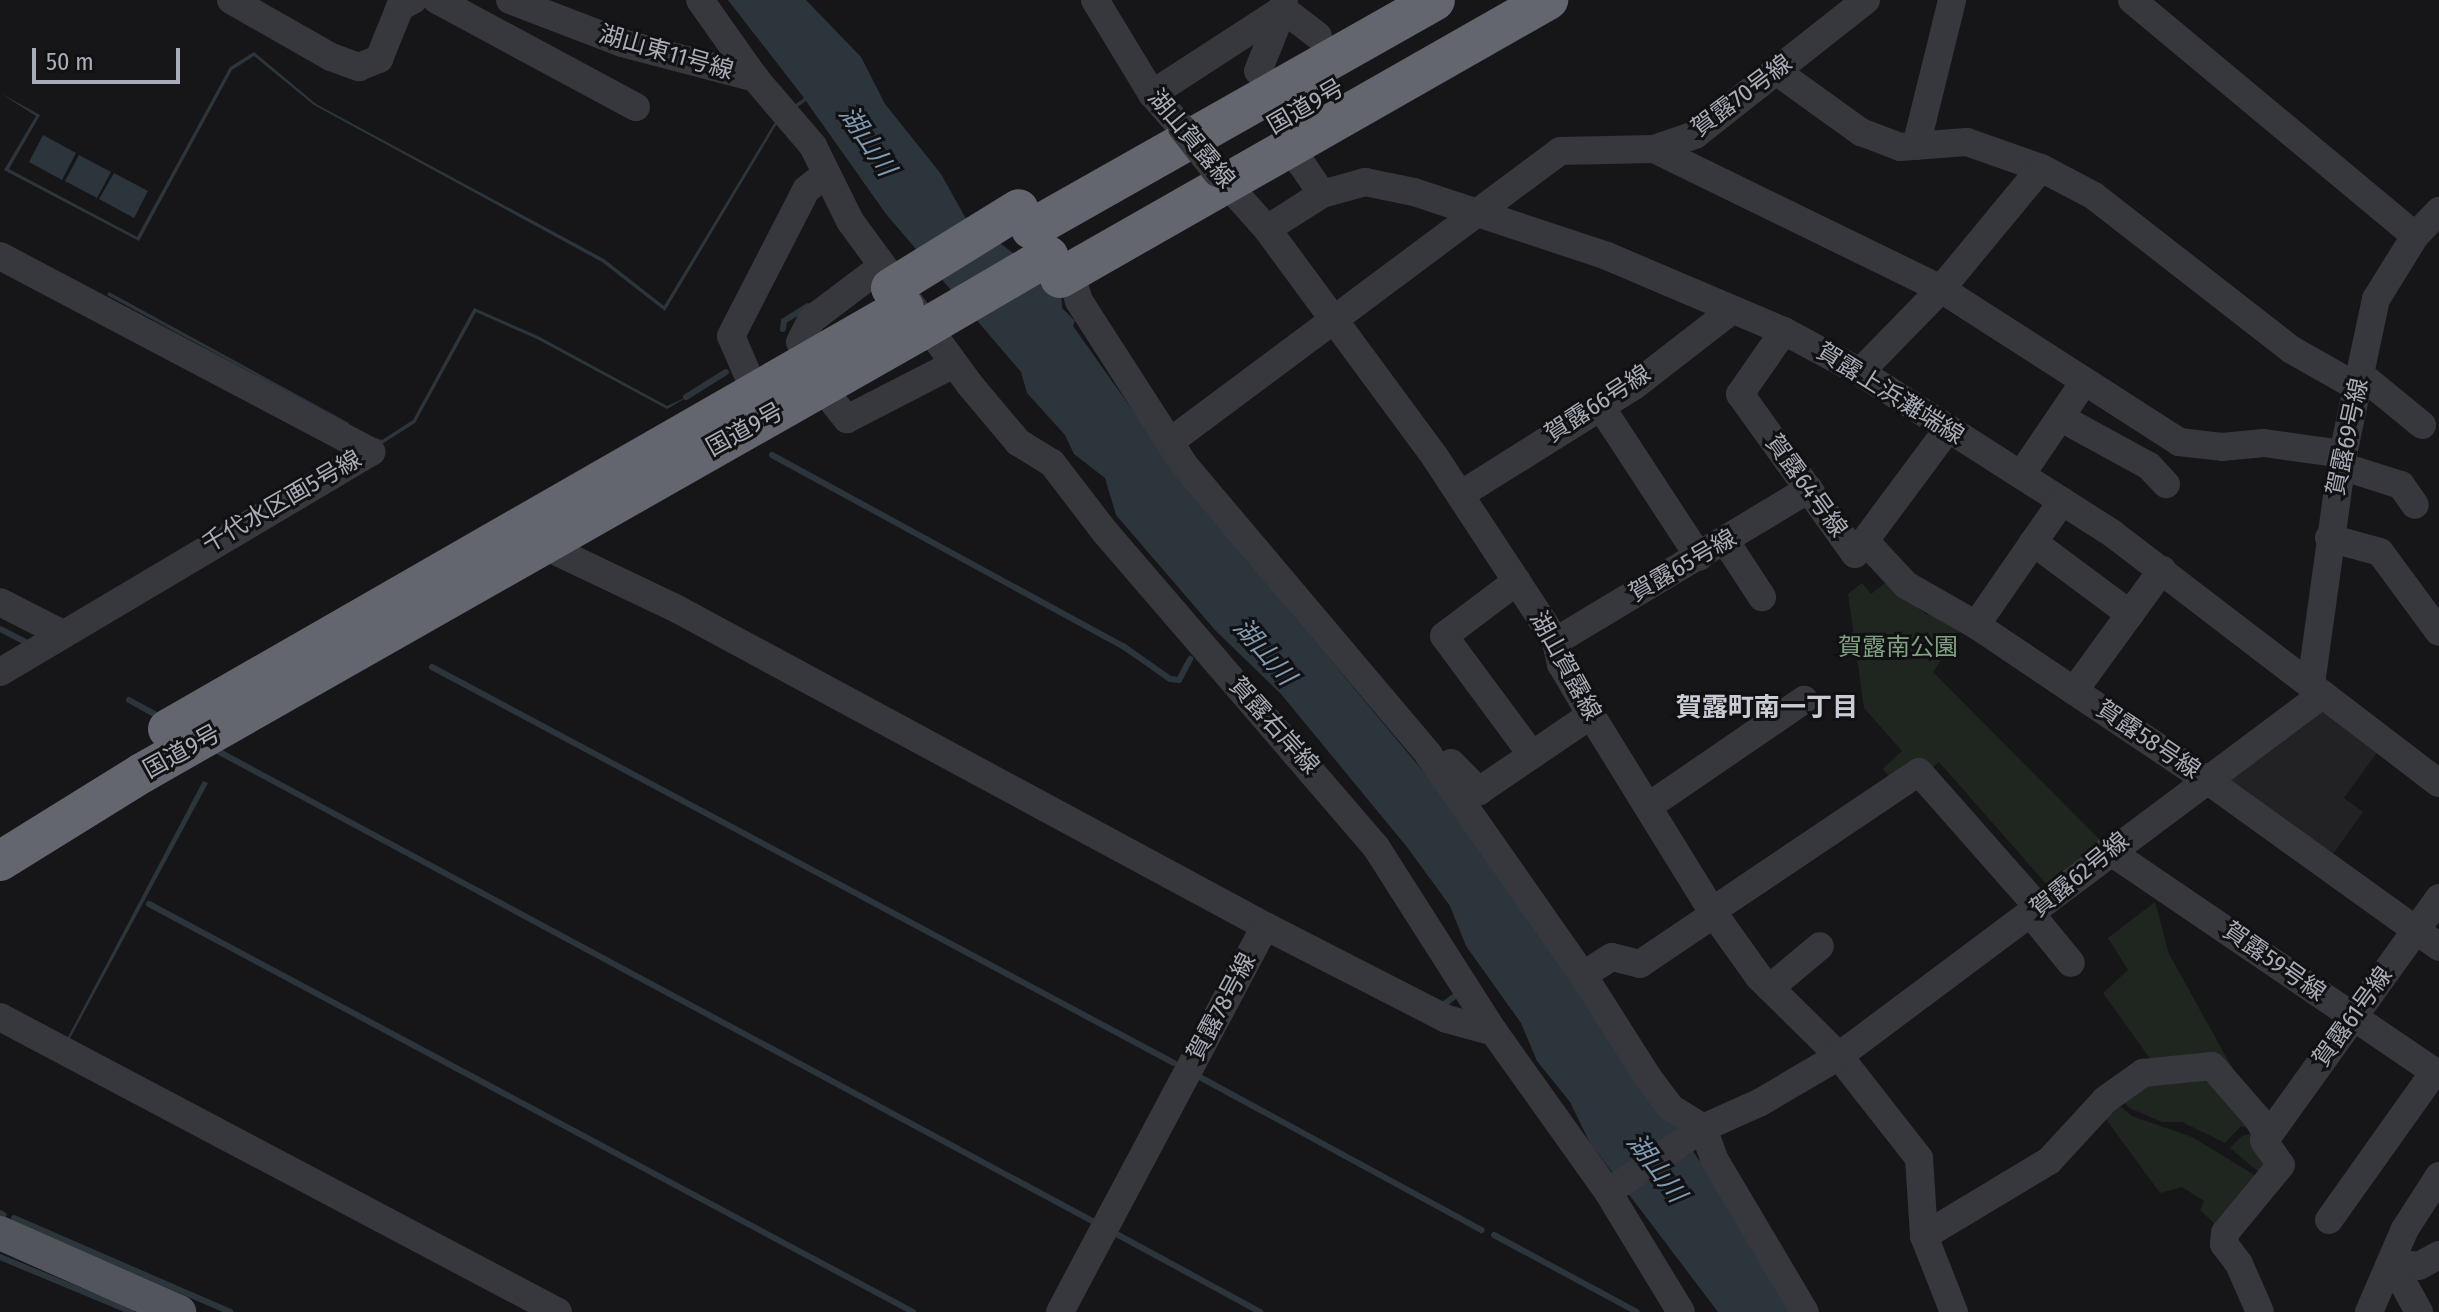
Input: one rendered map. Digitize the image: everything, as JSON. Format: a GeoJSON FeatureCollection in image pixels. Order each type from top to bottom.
{"type":"FeatureCollection","features":[{"type":"Feature","properties":{"kind":"highway"},"geometry":{"type":"LineString","coordinates":[[667,457],[752,446],[834,403],[913,318],[1046,249],[1169,114],[1258,71],[1384,0]]}},
{"type":"Feature","properties":{"kind":"highway","name":"国道9号"},"geometry":{"type":"LineString","coordinates":[[1046,249],[1435,0]]}},
{"type":"Feature","properties":{"kind":"highway","name":"国道9号"},"geometry":{"type":"LineString","coordinates":[[1046,249],[1490,0]]}},
{"type":"Feature","properties":{"kind":"highway"},"geometry":{"type":"LineString","coordinates":[[667,457],[718,391],[800,342],[913,318],[1046,249],[1221,177],[1296,142],[1548,0]]}},
{"type":"Feature","properties":{"kind":"highway","name":"国道9号"},"geometry":{"type":"LineString","coordinates":[[0,830],[913,318]]}},
{"type":"Feature","properties":{"kind":"highway","name":"国道9号"},"geometry":{"type":"LineString","coordinates":[[0,861],[142,773],[545,546],[667,457]]}},
{"type":"Feature","properties":{"kind":"main road"},"geometry":{"type":"LineString","coordinates":[[0,1233],[179,1312]]}},
{"type":"Feature","properties":{"kind":"street"},"geometry":{"type":"LineString","coordinates":[[231,0],[331,57],[359,67],[379,59],[400,7],[413,0]]}},
{"type":"Feature","properties":{"kind":"street"},"geometry":{"type":"LineString","coordinates":[[437,0],[636,107]]}},
{"type":"Feature","properties":{"kind":"street","name":"湖山東11号線"},"geometry":{"type":"LineString","coordinates":[[510,0],[622,43],[755,78],[813,146],[826,174]]}},
{"type":"Feature","properties":{"kind":"street"},"geometry":{"type":"LineString","coordinates":[[700,0],[755,78]]}},
{"type":"Feature","properties":{"kind":"street","name":"湖山賀露線"},"geometry":{"type":"LineString","coordinates":[[1095,0],[1169,114],[1267,229],[1460,495],[1556,641],[1561,664],[1713,913],[1770,988],[1839,1056],[1919,1158],[1924,1236],[1954,1312]]}},
{"type":"Feature","properties":{"kind":"street","name":"賀露70号線"},"geometry":{"type":"LineString","coordinates":[[1171,441],[1560,151],[1654,149],[1695,135],[1866,0]]}},
{"type":"Feature","properties":{"kind":"street"},"geometry":{"type":"LineString","coordinates":[[1916,146],[1952,0]]}},
{"type":"Feature","properties":{"kind":"street"},"geometry":{"type":"LineString","coordinates":[[2132,0],[2431,225]]}},
{"type":"Feature","properties":{"kind":"street"},"geometry":{"type":"LineString","coordinates":[[1169,114],[1284,5]]}},
{"type":"Feature","properties":{"kind":"street"},"geometry":{"type":"LineString","coordinates":[[1284,5],[1318,36]]}},
{"type":"Feature","properties":{"kind":"street"},"geometry":{"type":"LineString","coordinates":[[1258,71],[1284,5]]}},
{"type":"Feature","properties":{"kind":"street"},"geometry":{"type":"LineString","coordinates":[[1776,71],[1861,132],[1900,147],[1967,142],[2041,168],[2094,196],[2292,350],[2360,382],[2422,425]]}},
{"type":"Feature","properties":{"kind":"street"},"geometry":{"type":"LineString","coordinates":[[1296,142],[1301,163],[1322,194]]}},
{"type":"Feature","properties":{"kind":"street"},"geometry":{"type":"LineString","coordinates":[[1654,149],[1941,289],[2179,442],[2222,447],[2264,443],[2342,460],[2401,485],[2415,505]]}},
{"type":"Feature","properties":{"kind":"street"},"geometry":{"type":"LineString","coordinates":[[1860,372],[1941,289],[2041,168]]}},
{"type":"Feature","properties":{"kind":"street"},"geometry":{"type":"LineString","coordinates":[[747,373],[731,336],[806,190],[826,174]]}},
{"type":"Feature","properties":{"kind":"street","name":"賀露右岸線"},"geometry":{"type":"LineString","coordinates":[[826,174],[913,318],[1018,442],[1052,463],[1105,532],[1367,835],[1494,1032],[1612,1189],[1681,1312]]}},
{"type":"Feature","properties":{"kind":"street","name":"賀露上浜灘端線"},"geometry":{"type":"LineString","coordinates":[[1267,229],[1322,194],[1365,182],[1478,212],[1643,270],[1784,331],[1860,372],[2062,501],[2162,570],[2439,783]]}},
{"type":"Feature","properties":{"kind":"street","name":"賀露69号線"},"geometry":{"type":"LineString","coordinates":[[2317,689],[2329,538],[2376,299],[2431,225]]}},
{"type":"Feature","properties":{"kind":"street"},"geometry":{"type":"LineString","coordinates":[[1046,249],[1171,441],[1230,525],[1428,754],[1583,975],[1671,1108],[1703,1128],[1714,1159],[1805,1312]]}},
{"type":"Feature","properties":{"kind":"street","name":"千代水区画5号線"},"geometry":{"type":"LineString","coordinates":[[0,256],[371,452],[59,632],[0,672]]}},
{"type":"Feature","properties":{"kind":"street","name":"賀露66号線"},"geometry":{"type":"LineString","coordinates":[[1460,495],[1601,407],[1732,310]]}},
{"type":"Feature","properties":{"kind":"street","name":"賀露64号線"},"geometry":{"type":"LineString","coordinates":[[1784,331],[1740,394],[1855,554],[1867,543],[1948,429]]}},
{"type":"Feature","properties":{"kind":"street"},"geometry":{"type":"LineString","coordinates":[[2021,475],[2063,419],[2084,382]]}},
{"type":"Feature","properties":{"kind":"street"},"geometry":{"type":"LineString","coordinates":[[1601,407],[1699,557]]}},
{"type":"Feature","properties":{"kind":"street"},"geometry":{"type":"LineString","coordinates":[[2063,419],[2149,466],[2166,484]]}},
{"type":"Feature","properties":{"kind":"street","name":"賀露65号線"},"geometry":{"type":"LineString","coordinates":[[1556,641],[1726,542],[1809,489]]}},
{"type":"Feature","properties":{"kind":"street"},"geometry":{"type":"LineString","coordinates":[[1976,625],[2062,501]]}},
{"type":"Feature","properties":{"kind":"street"},"geometry":{"type":"LineString","coordinates":[[2329,538],[2380,552],[2439,632]]}},
{"type":"Feature","properties":{"kind":"street"},"geometry":{"type":"LineString","coordinates":[[1726,542],[1762,597]]}},
{"type":"Feature","properties":{"kind":"street"},"geometry":{"type":"LineString","coordinates":[[2033,542],[2130,614]]}},
{"type":"Feature","properties":{"kind":"street","name":"賀露58号線"},"geometry":{"type":"LineString","coordinates":[[1867,543],[1906,585],[1976,625],[2207,780],[2439,947]]}},
{"type":"Feature","properties":{"kind":"street"},"geometry":{"type":"LineString","coordinates":[[545,546],[679,610],[1265,926]]}},
{"type":"Feature","properties":{"kind":"street"},"geometry":{"type":"LineString","coordinates":[[2074,691],[2162,570]]}},
{"type":"Feature","properties":{"kind":"street"},"geometry":{"type":"LineString","coordinates":[[1517,581],[1444,636],[1532,755]]}},
{"type":"Feature","properties":{"kind":"street"},"geometry":{"type":"LineString","coordinates":[[0,602],[59,632]]}},
{"type":"Feature","properties":{"kind":"street","name":"賀露62号線"},"geometry":{"type":"LineString","coordinates":[[1612,1189],[1703,1128],[1759,1103],[1839,1056],[2035,910],[2108,850],[2207,780],[2317,689]]}},
{"type":"Feature","properties":{"kind":"street"},"geometry":{"type":"LineString","coordinates":[[1649,806],[1804,700]]}},
{"type":"Feature","properties":{"kind":"street"},"geometry":{"type":"LineString","coordinates":[[1428,754],[1438,747],[1479,791],[1591,715]]}},
{"type":"Feature","properties":{"kind":"street"},"geometry":{"type":"LineString","coordinates":[[1583,975],[1612,957],[1640,964],[1919,772],[2035,910],[2071,963]]}},
{"type":"Feature","properties":{"kind":"street","name":"賀露59号線"},"geometry":{"type":"LineString","coordinates":[[2108,850],[2436,1074]]}},
{"type":"Feature","properties":{"kind":"street","name":"賀露61号線"},"geometry":{"type":"LineString","coordinates":[[2268,1136],[2439,898]]}},
{"type":"Feature","properties":{"kind":"street","name":"賀露78号線"},"geometry":{"type":"LineString","coordinates":[[1060,1312],[1265,926],[1447,1019],[1494,1032]]}},
{"type":"Feature","properties":{"kind":"street"},"geometry":{"type":"LineString","coordinates":[[1770,988],[1820,946]]}},
{"type":"Feature","properties":{"kind":"street"},"geometry":{"type":"LineString","coordinates":[[0,1017],[558,1312]]}},
{"type":"Feature","properties":{"kind":"street"},"geometry":{"type":"LineString","coordinates":[[1924,1236],[2049,1161],[2105,1100],[2143,1073],[2212,1066],[2268,1136],[2264,1141],[2281,1165],[2280,1171],[2225,1233],[2224,1244],[2239,1264],[2260,1312]]}},
{"type":"Feature","properties":{"kind":"street"},"geometry":{"type":"LineString","coordinates":[[2329,1220],[2436,1074]]}},
{"type":"Feature","properties":{"kind":"street"},"geometry":{"type":"LineString","coordinates":[[2369,1312],[2405,1229],[2439,1176]]}},
{"type":"Feature","properties":{"kind":"street"},"geometry":{"type":"LineString","coordinates":[[2392,1263],[2419,1266],[2439,1255]]}},
{"type":"Feature","properties":{"kind":"street"},"geometry":{"type":"LineString","coordinates":[[2392,1263],[2419,1312]]}},
{"type":"Feature","properties":{"kind":"shaded area"},"geometry":{"type":"Polygon","coordinates":[[[2321,707],[2378,751],[2344,798],[2363,812],[2330,858],[2227,778],[2321,707]]]}},
{"type":"Feature","properties":{"kind":"green space","name":"賀露南公園"},"geometry":{"type":"Polygon","coordinates":[[[1890,579],[1921,603],[1918,608],[1927,615],[1933,610],[1965,625],[1933,672],[2105,845],[2049,887],[1939,762],[1927,772],[1894,782],[1883,769],[1902,751],[1864,708],[1848,594],[1862,583],[1871,594],[1890,579]]]}},
{"type":"Feature","properties":{"kind":"green space"},"geometry":{"type":"Polygon","coordinates":[[[2155,902],[2169,954],[2239,1080],[2154,1064],[2103,993],[2128,970],[2108,938],[2155,902]]]}},
{"type":"Feature","properties":{"kind":"green space"},"geometry":{"type":"Polygon","coordinates":[[[2209,1072],[2250,1129],[2241,1126],[2225,1143],[2182,1122],[2162,1122],[2129,1108],[2117,1094],[2128,1086],[2209,1072]]]}},
{"type":"Feature","properties":{"kind":"green space"},"geometry":{"type":"Polygon","coordinates":[[[2112,1099],[2132,1116],[2192,1137],[2258,1177],[2260,1173],[2230,1148],[2242,1136],[2250,1134],[2275,1163],[2221,1230],[2200,1210],[2204,1201],[2182,1187],[2160,1193],[2100,1111],[2112,1099]]]}},
{"type":"Feature","properties":{"kind":"water","name":"湖山川"},"geometry":{"type":"Polygon","coordinates":[[[728,0],[806,0],[861,57],[885,104],[941,174],[965,217],[1061,289],[1062,308],[1075,321],[1073,326],[1189,490],[1447,800],[1713,1180],[1790,1312],[1718,1312],[1590,1143],[1570,1102],[1537,1061],[1521,1023],[1466,946],[1450,906],[1407,847],[1281,694],[1215,630],[1116,515],[1105,478],[1074,454],[1065,435],[1027,393],[1021,372],[886,214],[806,101],[779,120],[665,311],[602,262],[314,105],[254,56],[232,70],[139,241],[4,170],[36,116],[0,93],[40,115],[9,169],[137,237],[230,67],[254,52],[316,104],[604,259],[664,306],[778,117],[804,98],[728,0]]]}},
{"type":"Feature","properties":{"kind":"water"},"geometry":{"type":"Polygon","coordinates":[[[43,135],[76,153],[62,180],[29,162],[43,135]]]}},
{"type":"Feature","properties":{"kind":"water"},"geometry":{"type":"Polygon","coordinates":[[[79,155],[111,172],[97,198],[65,181],[79,155]]]}},
{"type":"Feature","properties":{"kind":"water"},"geometry":{"type":"Polygon","coordinates":[[[114,173],[148,191],[134,218],[99,199],[114,173]]]}},
{"type":"Feature","properties":{"kind":"water"},"geometry":{"type":"Polygon","coordinates":[[[109,292],[349,423],[348,425],[107,295],[109,292]]]}},
{"type":"Feature","properties":{"kind":"water"},"geometry":{"type":"Polygon","coordinates":[[[474,308],[538,336],[667,406],[691,395],[667,409],[537,339],[476,312],[415,423],[382,444],[372,437],[382,440],[413,420],[474,308]]]}},
{"type":"Feature","properties":{"kind":"water"},"geometry":{"type":"Polygon","coordinates":[[[203,781],[208,783],[67,1039],[203,781]]]}},
{"type":"Feature","properties":{"kind":"waterway"},"geometry":{"type":"LineString","coordinates":[[783,329],[784,321],[808,306]]}},
{"type":"Feature","properties":{"kind":"waterway"},"geometry":{"type":"LineString","coordinates":[[686,397],[726,372]]}},
{"type":"Feature","properties":{"kind":"waterway"},"geometry":{"type":"LineString","coordinates":[[772,455],[1123,646],[1170,679],[1179,680],[1190,659]]}},
{"type":"Feature","properties":{"kind":"waterway"},"geometry":{"type":"LineString","coordinates":[[0,629],[29,644]]}},
{"type":"Feature","properties":{"kind":"waterway"},"geometry":{"type":"LineString","coordinates":[[432,667],[1174,1063]]}},
{"type":"Feature","properties":{"kind":"waterway"},"geometry":{"type":"LineString","coordinates":[[129,700],[161,718]]}},
{"type":"Feature","properties":{"kind":"waterway"},"geometry":{"type":"LineString","coordinates":[[212,748],[1098,1224]]}},
{"type":"Feature","properties":{"kind":"waterway"},"geometry":{"type":"LineString","coordinates":[[149,904],[913,1312]]}},
{"type":"Feature","properties":{"kind":"waterway"},"geometry":{"type":"LineString","coordinates":[[1443,1005],[1455,996]]}},
{"type":"Feature","properties":{"kind":"waterway"},"geometry":{"type":"LineString","coordinates":[[1196,1075],[1482,1230]]}},
{"type":"Feature","properties":{"kind":"waterway"},"geometry":{"type":"LineString","coordinates":[[0,1213],[4,1215]]}},
{"type":"Feature","properties":{"kind":"waterway"},"geometry":{"type":"LineString","coordinates":[[14,1218],[230,1312]]}},
{"type":"Feature","properties":{"kind":"waterway"},"geometry":{"type":"LineString","coordinates":[[1111,1231],[1260,1312]]}},
{"type":"Feature","properties":{"kind":"waterway"},"geometry":{"type":"LineString","coordinates":[[1494,1235],[1637,1312]]}},
{"type":"Feature","properties":{"kind":"waterway"},"geometry":{"type":"LineString","coordinates":[[0,1257],[132,1312]]}},
{"type":"Feature","properties":{"kind":"district","name":"賀露町南一丁目"},"geometry":{"type":"Point","coordinates":[1767,708]}}]}
